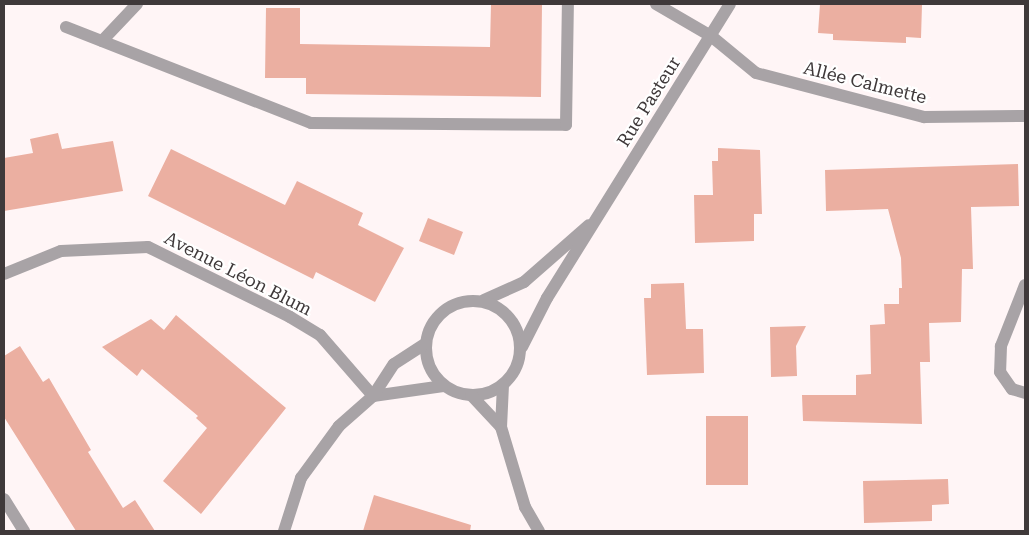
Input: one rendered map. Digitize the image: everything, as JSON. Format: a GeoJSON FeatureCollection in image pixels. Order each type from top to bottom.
{"type":"FeatureCollection","features":[{"type":"Feature","properties":{"kind":"street"},"geometry":{"type":"LineString","coordinates":[[102,41],[137,4]]}},
{"type":"Feature","properties":{"kind":"street"},"geometry":{"type":"LineString","coordinates":[[66,27],[311,123],[566,126],[568,4]]}},
{"type":"Feature","properties":{"kind":"street","name":"Allée Calmette"},"geometry":{"type":"LineString","coordinates":[[656,4],[711,36],[756,73],[924,117],[1025,116]]}},
{"type":"Feature","properties":{"kind":"street","name":"Rue Pasteur"},"geometry":{"type":"LineString","coordinates":[[522,347],[547,298],[730,4]]}},
{"type":"Feature","properties":{"kind":"street","name":"Rue Pasteur"},"geometry":{"type":"LineString","coordinates":[[484,300],[524,282],[596,218]]}},
{"type":"Feature","properties":{"kind":"street","name":"Avenue Léon Blum"},"geometry":{"type":"LineString","coordinates":[[4,274],[61,251],[148,247],[290,317],[320,335],[373,396]]}},
{"type":"Feature","properties":{"kind":"street"},"geometry":{"type":"LineString","coordinates":[[1025,285],[1001,346],[1000,372],[1012,389],[1025,393]]}},
{"type":"Feature","properties":{"kind":"street"},"geometry":{"type":"LineString","coordinates":[[484,300],[508,313],[522,347],[510,380],[489,394],[461,395],[443,386],[429,367],[425,344],[434,320],[456,303],[484,300]]}},
{"type":"Feature","properties":{"kind":"street"},"geometry":{"type":"LineString","coordinates":[[284,531],[301,478],[339,426],[373,396],[394,364],[425,344]]}},
{"type":"Feature","properties":{"kind":"street"},"geometry":{"type":"LineString","coordinates":[[503,385],[501,427],[525,507],[538,531]]}},
{"type":"Feature","properties":{"kind":"street"},"geometry":{"type":"LineString","coordinates":[[373,396],[443,386]]}},
{"type":"Feature","properties":{"kind":"street"},"geometry":{"type":"LineString","coordinates":[[471,395],[501,427]]}},
{"type":"Feature","properties":{"kind":"street"},"geometry":{"type":"LineString","coordinates":[[4,499],[24,531]]}},
{"type":"Feature","properties":{"kind":"building"},"geometry":{"type":"Polygon","coordinates":[[[491,4],[542,4],[541,97],[306,94],[306,78],[265,78],[266,8],[300,8],[300,44],[490,47],[491,4]]]}},
{"type":"Feature","properties":{"kind":"building"},"geometry":{"type":"Polygon","coordinates":[[[820,4],[922,5],[921,38],[906,37],[906,43],[833,40],[833,34],[818,33],[820,4]]]}},
{"type":"Feature","properties":{"kind":"building"},"geometry":{"type":"Polygon","coordinates":[[[58,133],[62,149],[113,141],[123,191],[4,211],[4,158],[33,153],[30,139],[58,133]]]}},
{"type":"Feature","properties":{"kind":"building"},"geometry":{"type":"Polygon","coordinates":[[[718,148],[760,150],[762,214],[754,214],[754,241],[695,243],[694,195],[713,195],[712,161],[718,161],[718,148]]]}},
{"type":"Feature","properties":{"kind":"building"},"geometry":{"type":"Polygon","coordinates":[[[171,149],[285,205],[297,181],[363,213],[358,225],[404,248],[375,302],[316,272],[313,279],[148,196],[171,149]]]}},
{"type":"Feature","properties":{"kind":"building"},"geometry":{"type":"Polygon","coordinates":[[[1018,164],[1019,206],[971,207],[973,269],[962,269],[961,322],[929,323],[930,362],[920,362],[922,424],[803,421],[802,395],[856,395],[856,375],[871,374],[870,325],[885,324],[884,304],[899,304],[899,288],[902,288],[901,258],[888,209],[826,211],[825,170],[1018,164]]]}},
{"type":"Feature","properties":{"kind":"building"},"geometry":{"type":"Polygon","coordinates":[[[428,218],[463,232],[454,255],[419,241],[428,218]]]}},
{"type":"Feature","properties":{"kind":"building"},"geometry":{"type":"Polygon","coordinates":[[[684,283],[686,329],[703,329],[704,373],[647,375],[644,298],[651,298],[651,284],[684,283]]]}},
{"type":"Feature","properties":{"kind":"building"},"geometry":{"type":"Polygon","coordinates":[[[176,315],[286,408],[201,514],[163,481],[207,428],[196,418],[198,416],[142,369],[137,376],[102,347],[151,319],[164,330],[176,315]]]}},
{"type":"Feature","properties":{"kind":"building"},"geometry":{"type":"Polygon","coordinates":[[[806,326],[796,346],[797,376],[771,377],[770,327],[806,326]]]}},
{"type":"Feature","properties":{"kind":"building"},"geometry":{"type":"Polygon","coordinates":[[[20,346],[43,382],[49,378],[91,450],[88,452],[123,508],[135,500],[155,531],[76,531],[4,417],[4,356],[20,346]]]}},
{"type":"Feature","properties":{"kind":"building"},"geometry":{"type":"Polygon","coordinates":[[[706,416],[748,416],[748,485],[706,485],[706,416]]]}},
{"type":"Feature","properties":{"kind":"building"},"geometry":{"type":"Polygon","coordinates":[[[948,479],[949,504],[932,505],[932,521],[864,523],[863,481],[948,479]]]}},
{"type":"Feature","properties":{"kind":"building"},"geometry":{"type":"Polygon","coordinates":[[[374,495],[471,525],[470,531],[363,531],[374,495]]]}}]}
